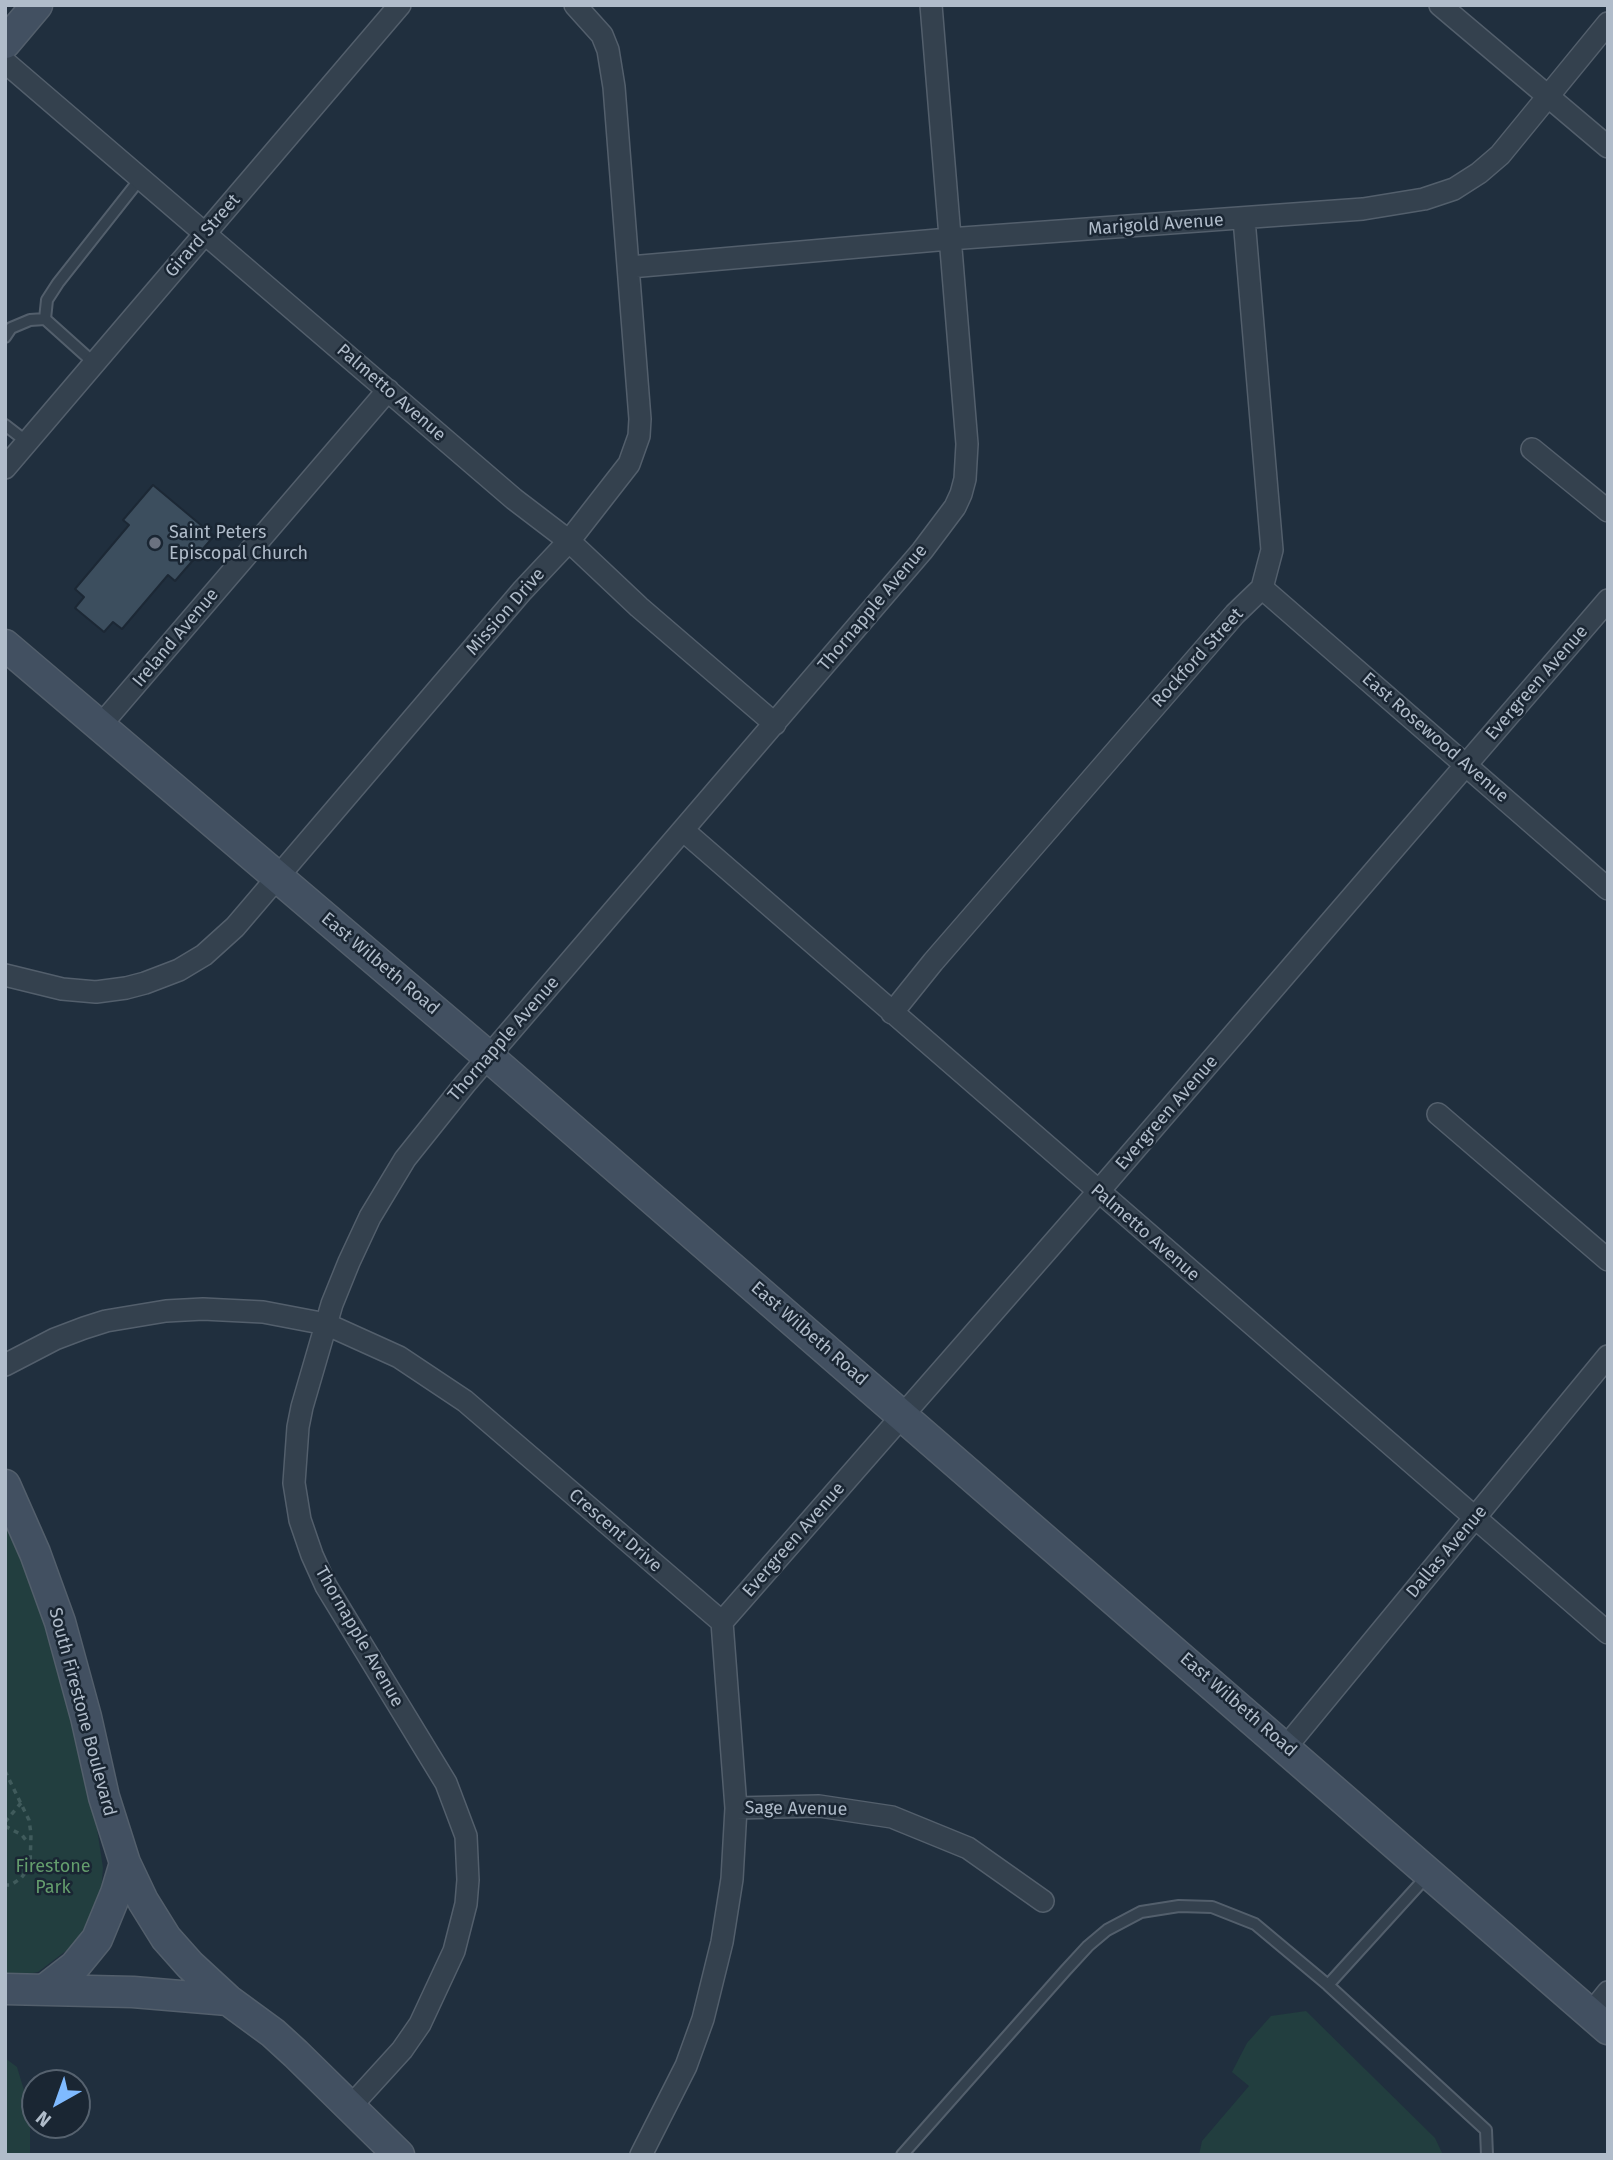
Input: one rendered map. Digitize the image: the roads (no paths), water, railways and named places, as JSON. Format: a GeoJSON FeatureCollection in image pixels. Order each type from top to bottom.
{"type":"FeatureCollection","features":[{"type":"Feature","properties":{"kind":"main road"},"geometry":{"type":"LineString","coordinates":[[5,43],[37,5]]}},
{"type":"Feature","properties":{"kind":"main road","name":"East Wilbeth Road"},"geometry":{"type":"LineString","coordinates":[[5,645],[489,1057],[1430,1873],[1602,2011]]}},
{"type":"Feature","properties":{"kind":"main road","name":"South Firestone Boulevard"},"geometry":{"type":"LineString","coordinates":[[5,1485],[35,1553],[60,1622],[104,1797],[125,1863],[143,1901],[166,1938],[190,1965],[228,2000],[273,2033],[399,2155]]}},
{"type":"Feature","properties":{"kind":"main road"},"geometry":{"type":"LineString","coordinates":[[44,1990],[75,1966],[97,1939],[125,1863]]}},
{"type":"Feature","properties":{"kind":"main road"},"geometry":{"type":"LineString","coordinates":[[5,1989],[133,1992],[228,2000]]}},
{"type":"Feature","properties":{"kind":"street","name":"Girard Street"},"geometry":{"type":"LineString","coordinates":[[5,468],[400,5]]}},
{"type":"Feature","properties":{"kind":"street","name":"Mission Drive"},"geometry":{"type":"LineString","coordinates":[[5,975],[62,989],[96,992],[145,983],[179,970],[204,955],[235,927],[522,591],[569,541],[629,464],[639,436],[640,419],[614,87],[608,50],[602,35],[575,5]]}},
{"type":"Feature","properties":{"kind":"street","name":"Thornapple Avenue"},"geometry":{"type":"LineString","coordinates":[[351,2106],[402,2050],[420,2024],[454,1951],[466,1905],[468,1880],[466,1836],[446,1783],[326,1586],[300,1520],[294,1483],[298,1427],[326,1324],[349,1262],[370,1217],[405,1159],[939,530],[961,494],[965,479],[967,444],[931,5]]}},
{"type":"Feature","properties":{"kind":"street"},"geometry":{"type":"LineString","coordinates":[[1440,5],[1608,147]]}},
{"type":"Feature","properties":{"kind":"street","name":"Marigold Avenue"},"geometry":{"type":"LineString","coordinates":[[630,267],[949,239],[1244,219],[1407,203],[1454,189],[1500,155],[1608,23]]}},
{"type":"Feature","properties":{"kind":"street","name":"Palmetto Avenue"},"geometry":{"type":"LineString","coordinates":[[5,62],[514,499],[569,541],[639,607],[775,723]]}},
{"type":"Feature","properties":{"kind":"street"},"geometry":{"type":"LineString","coordinates":[[1244,219],[1272,550],[1262,589]]}},
{"type":"Feature","properties":{"kind":"street","name":"Ireland Avenue"},"geometry":{"type":"LineString","coordinates":[[100,726],[388,390]]}},
{"type":"Feature","properties":{"kind":"street"},"geometry":{"type":"LineString","coordinates":[[1532,449],[1608,512]]}},
{"type":"Feature","properties":{"kind":"street","name":"East Rosewood Avenue"},"geometry":{"type":"LineString","coordinates":[[1262,589],[1608,889]]}},
{"type":"Feature","properties":{"kind":"street","name":"Rockford Street"},"geometry":{"type":"LineString","coordinates":[[892,1013],[942,951],[1226,624],[1262,589]]}},
{"type":"Feature","properties":{"kind":"street","name":"Evergreen Avenue"},"geometry":{"type":"LineString","coordinates":[[722,1622],[1098,1192],[1608,600]]}},
{"type":"Feature","properties":{"kind":"street","name":"Palmetto Avenue"},"geometry":{"type":"LineString","coordinates":[[684,831],[1608,1633]]}},
{"type":"Feature","properties":{"kind":"street"},"geometry":{"type":"LineString","coordinates":[[1438,1114],[1608,1260]]}},
{"type":"Feature","properties":{"kind":"street","name":"Crescent Drive"},"geometry":{"type":"LineString","coordinates":[[5,1365],[55,1339],[84,1328],[106,1321],[166,1311],[203,1309],[262,1312],[326,1324],[399,1357],[465,1401],[722,1622]]}},
{"type":"Feature","properties":{"kind":"street","name":"Dallas Avenue"},"geometry":{"type":"LineString","coordinates":[[1286,1747],[1608,1356]]}},
{"type":"Feature","properties":{"kind":"street"},"geometry":{"type":"LineString","coordinates":[[641,2155],[686,2066],[703,2019],[722,1942],[732,1880],[736,1808],[722,1622]]}},
{"type":"Feature","properties":{"kind":"street","name":"Sage Avenue"},"geometry":{"type":"LineString","coordinates":[[736,1808],[818,1806],[892,1817],[968,1848],[1043,1901]]}},
{"type":"Feature","properties":{"kind":"lane"},"geometry":{"type":"LineString","coordinates":[[45,319],[47,300],[58,283],[140,178]]}},
{"type":"Feature","properties":{"kind":"lane"},"geometry":{"type":"LineString","coordinates":[[5,337],[11,328],[30,320],[45,319],[94,363]]}},
{"type":"Feature","properties":{"kind":"lane"},"geometry":{"type":"LineString","coordinates":[[5,425],[27,442]]}},
{"type":"Feature","properties":{"kind":"lane"},"geometry":{"type":"LineString","coordinates":[[1328,1985],[1430,1873]]}},
{"type":"Feature","properties":{"kind":"lane"},"geometry":{"type":"LineString","coordinates":[[902,2155],[1088,1946],[1107,1930],[1141,1912],[1180,1906],[1212,1907],[1255,1924],[1328,1985],[1486,2130],[1488,2155]]}},
{"type":"Feature","properties":{"kind":"place","name":"Saint Peters Episcopal Church"},"geometry":{"type":"Point","coordinates":[155,543]}},
{"type":"Feature","properties":{"kind":"park label","name":"Firestone Park"},"geometry":{"type":"Point","coordinates":[53,1877]}}]}
